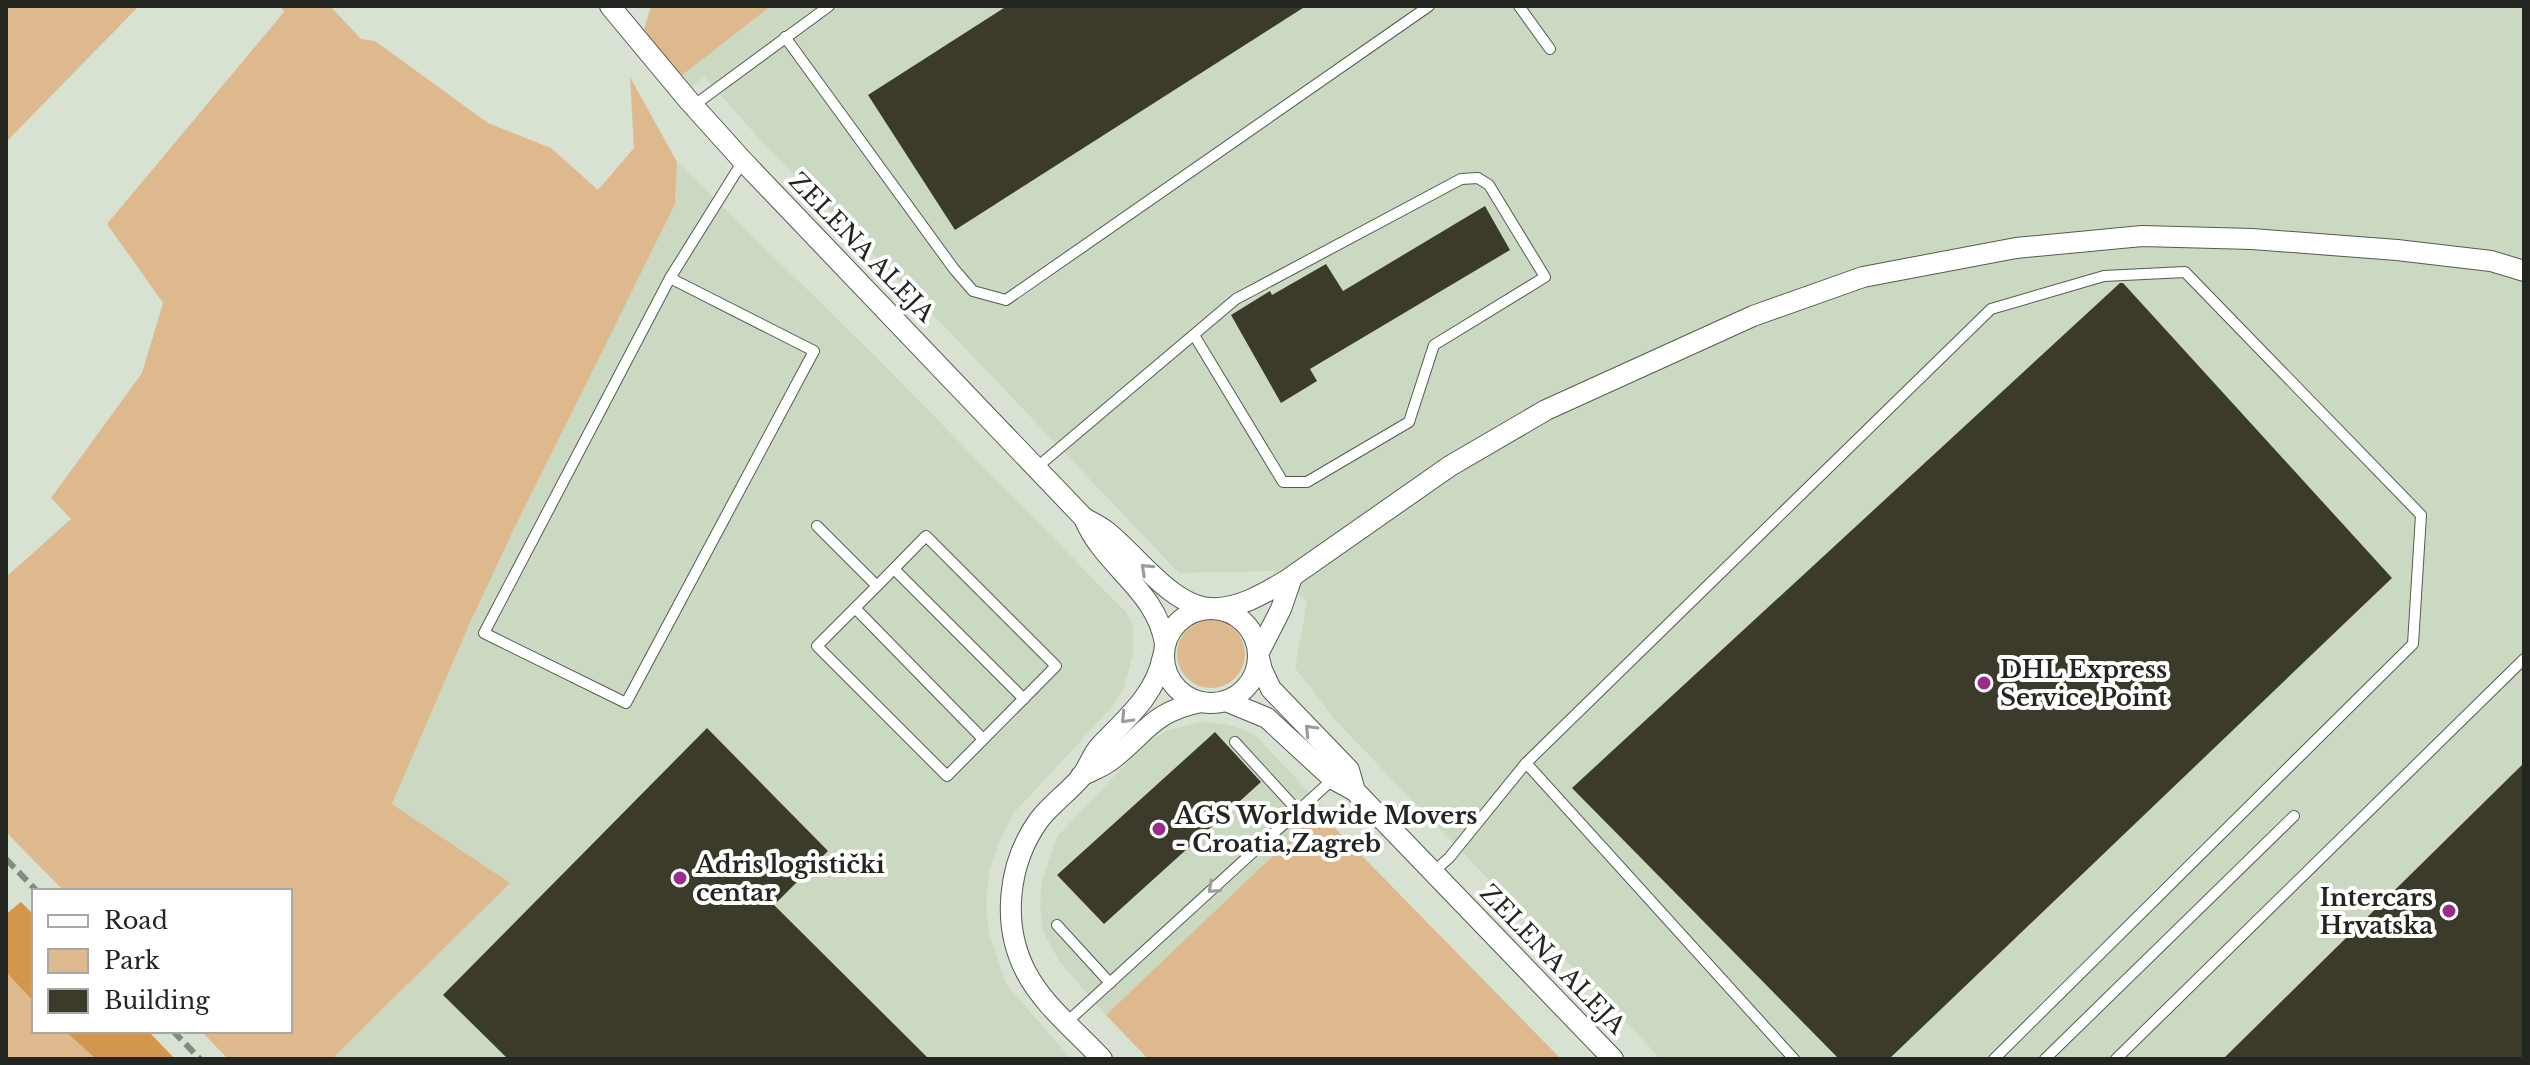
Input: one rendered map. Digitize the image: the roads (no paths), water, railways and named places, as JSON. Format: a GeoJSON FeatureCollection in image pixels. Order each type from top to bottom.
{"type":"FeatureCollection","features":[{"type":"Feature","properties":{"kind":"street","name":"ZELENA ALEJA"},"geometry":{"type":"LineString","coordinates":[[610,6],[743,161],[1084,518],[1106,530],[1164,585],[1181,597],[1212,609]]}},
{"type":"Feature","properties":{"kind":"street"},"geometry":{"type":"LineString","coordinates":[[1212,609],[1264,594],[1450,466],[1546,410],[1753,316],[1863,277],[2016,248],[2142,236],[2252,239],[2397,250],[2491,261],[2524,271]]}},
{"type":"Feature","properties":{"kind":"street","name":"ZELENA ALEJA"},"geometry":{"type":"LineString","coordinates":[[1084,518],[1092,538],[1148,601],[1159,619],[1165,669],[1175,686],[1188,698],[1201,702]]}},
{"type":"Feature","properties":{"kind":"street"},"geometry":{"type":"LineString","coordinates":[[1226,701],[1247,686],[1292,577]]}},
{"type":"Feature","properties":{"kind":"street","name":"ZELENA ALEJA"},"geometry":{"type":"LineString","coordinates":[[1102,1059],[1039,993],[1025,971],[1012,928],[1016,866],[1040,818],[1081,776],[1095,751],[1143,701],[1157,679],[1164,650],[1177,622],[1199,610],[1212,609],[1224,610],[1244,622],[1251,631],[1271,689],[1349,770],[1355,791]]}},
{"type":"Feature","properties":{"kind":"street","name":"ZELENA ALEJA"},"geometry":{"type":"LineString","coordinates":[[1081,776],[1109,762],[1141,731],[1180,706],[1226,701],[1267,718],[1333,779],[1355,791],[1613,1059]]}},
{"type":"Feature","properties":{"kind":"lane"},"geometry":{"type":"LineString","coordinates":[[693,106],[829,6]]}},
{"type":"Feature","properties":{"kind":"lane"},"geometry":{"type":"LineString","coordinates":[[785,37],[954,269],[973,291],[1006,300],[1429,6]]}},
{"type":"Feature","properties":{"kind":"lane"},"geometry":{"type":"LineString","coordinates":[[1519,6],[1550,49]]}},
{"type":"Feature","properties":{"kind":"lane"},"geometry":{"type":"LineString","coordinates":[[670,278],[814,351],[626,703],[484,633],[670,278],[743,161]]}},
{"type":"Feature","properties":{"kind":"lane"},"geometry":{"type":"LineString","coordinates":[[1036,468],[1236,299],[1461,179],[1478,178],[1489,185],[1545,277],[1434,345],[1409,422],[1307,482],[1283,482],[1194,335]]}},
{"type":"Feature","properties":{"kind":"lane"},"geometry":{"type":"LineString","coordinates":[[1433,872],[1449,858],[1526,763],[1991,309],[2104,276],[2185,272],[2421,515],[2413,644],[1994,1059]]}},
{"type":"Feature","properties":{"kind":"lane"},"geometry":{"type":"LineString","coordinates":[[817,526],[877,586]]}},
{"type":"Feature","properties":{"kind":"lane"},"geometry":{"type":"LineString","coordinates":[[926,536],[1056,666],[947,776],[817,646],[877,586],[926,536]]}},
{"type":"Feature","properties":{"kind":"lane"},"geometry":{"type":"LineString","coordinates":[[894,569],[1024,699]]}},
{"type":"Feature","properties":{"kind":"lane"},"geometry":{"type":"LineString","coordinates":[[855,608],[983,739]]}},
{"type":"Feature","properties":{"kind":"lane"},"geometry":{"type":"LineString","coordinates":[[2116,1059],[2524,659]]}},
{"type":"Feature","properties":{"kind":"lane"},"geometry":{"type":"LineString","coordinates":[[1235,742],[1298,811]]}},
{"type":"Feature","properties":{"kind":"lane"},"geometry":{"type":"LineString","coordinates":[[1526,763],[1794,1059]]}},
{"type":"Feature","properties":{"kind":"lane"},"geometry":{"type":"LineString","coordinates":[[1067,1022],[1333,779]]}},
{"type":"Feature","properties":{"kind":"lane"},"geometry":{"type":"LineString","coordinates":[[2045,1059],[2294,816]]}},
{"type":"Feature","properties":{"kind":"lane"},"geometry":{"type":"LineString","coordinates":[[1057,925],[1110,983]]}},
{"type":"Feature","properties":{"kind":"railway"},"geometry":{"type":"LineString","coordinates":[[6,859],[35,889]]}},
{"type":"Feature","properties":{"kind":"railway"},"geometry":{"type":"LineString","coordinates":[[175,1033],[200,1059]]}},
{"type":"Feature","properties":{"kind":"place","name":"DHL Express Service Point"},"geometry":{"type":"Point","coordinates":[1984,683]}},
{"type":"Feature","properties":{"kind":"place","name":"AGS Worldwide Movers - Croatia,Zagreb"},"geometry":{"type":"Point","coordinates":[1159,829]}},
{"type":"Feature","properties":{"kind":"place","name":"Adris logistički centar"},"geometry":{"type":"Point","coordinates":[680,878]}},
{"type":"Feature","properties":{"kind":"place","name":"Intercars Hrvatska"},"geometry":{"type":"Point","coordinates":[2449,911]}}]}
